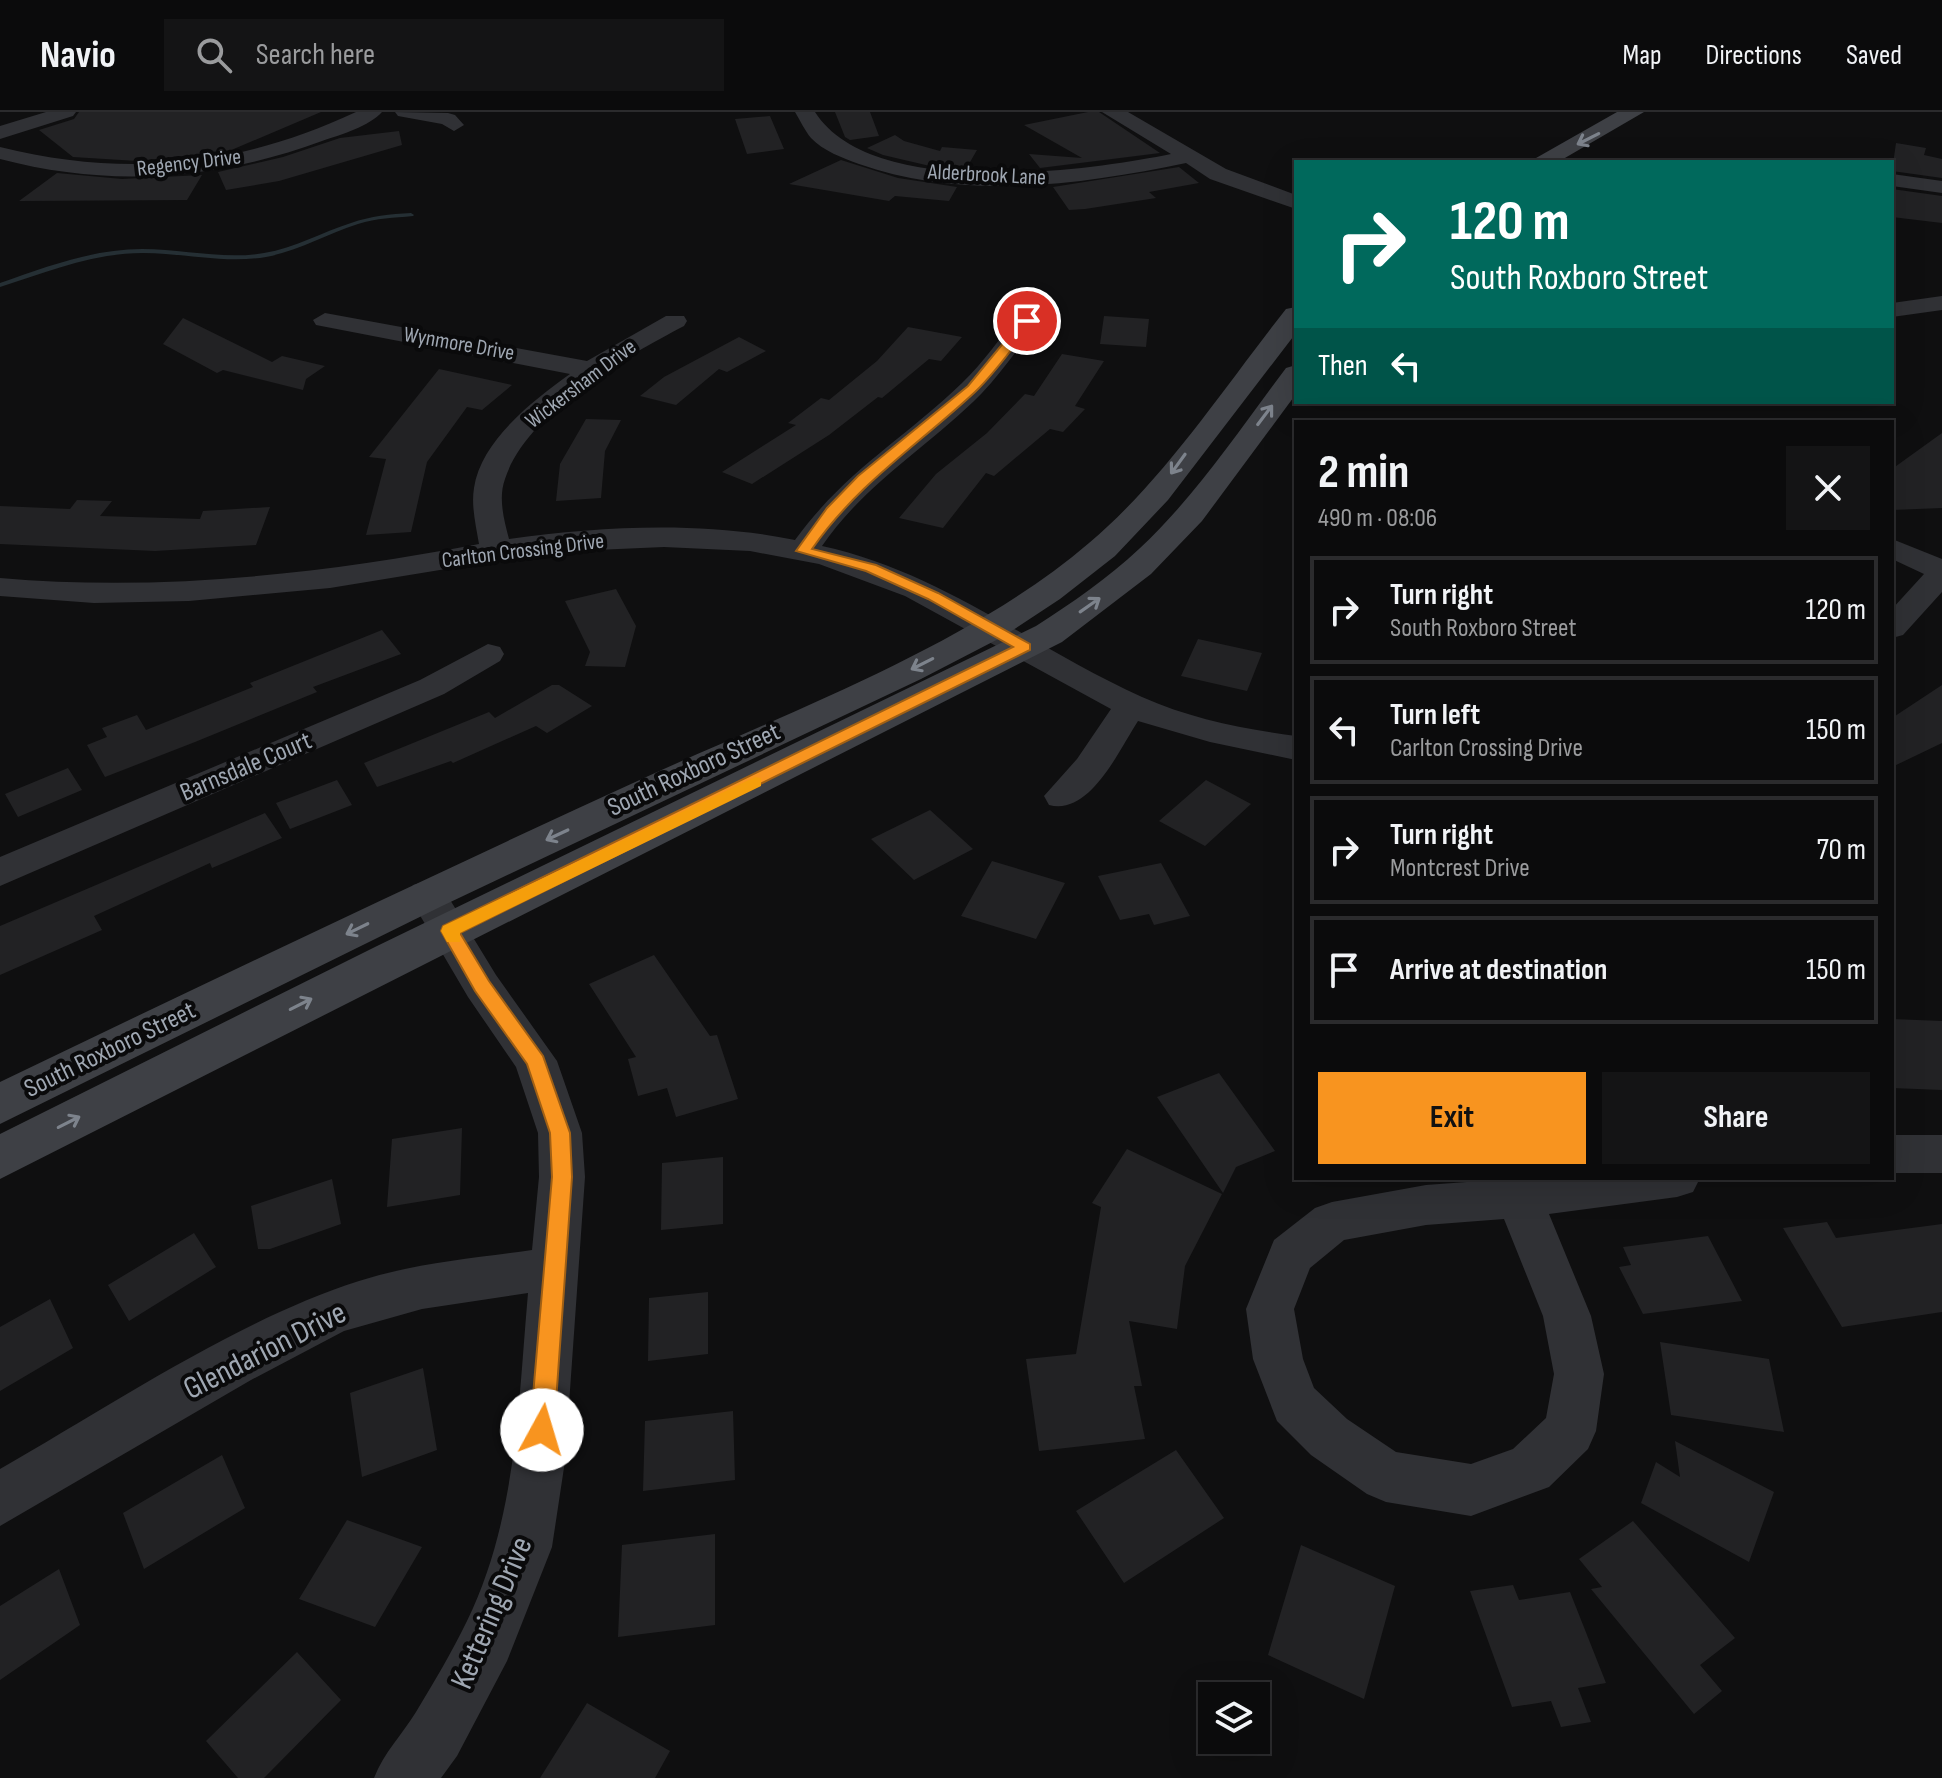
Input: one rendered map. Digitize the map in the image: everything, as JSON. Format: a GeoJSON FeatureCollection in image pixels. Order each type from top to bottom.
{"type":"FeatureCollection","features":[{"type":"Feature","properties":{"kind":"street"},"geometry":{"type":"LineString","coordinates":[[0,133],[66,112]]}},
{"type":"Feature","properties":{"kind":"street","name":"Regency Drive"},"geometry":{"type":"LineString","coordinates":[[0,153],[35,164],[80,169],[188,166],[298,144],[372,112]]}},
{"type":"Feature","properties":{"kind":"street"},"geometry":{"type":"LineString","coordinates":[[405,112],[448,119],[454,125]]}},
{"type":"Feature","properties":{"kind":"street","name":"Alderbrook Lane"},"geometry":{"type":"LineString","coordinates":[[805,112],[808,124],[820,139],[838,151],[898,169],[1056,179],[1190,156]]}},
{"type":"Feature","properties":{"kind":"street"},"geometry":{"type":"LineString","coordinates":[[1112,112],[1142,126],[1239,183],[1294,201]]}},
{"type":"Feature","properties":{"kind":"street"},"geometry":{"type":"LineString","coordinates":[[1546,160],[1644,122]]}},
{"type":"Feature","properties":{"kind":"street"},"geometry":{"type":"LineString","coordinates":[[1894,180],[1942,187]]}},
{"type":"Feature","properties":{"kind":"street"},"geometry":{"type":"LineString","coordinates":[[1894,310],[1942,303]]}},
{"type":"Feature","properties":{"kind":"street","name":"South Roxboro Street"},"geometry":{"type":"LineString","coordinates":[[0,1158],[438,913],[991,628],[1048,592],[1103,549],[1157,493],[1294,318]]}},
{"type":"Feature","properties":{"kind":"street","name":"Wynmore Drive"},"geometry":{"type":"LineString","coordinates":[[325,320],[592,370]]}},
{"type":"Feature","properties":{"kind":"street","name":"Wickersham Drive"},"geometry":{"type":"LineString","coordinates":[[496,552],[487,501],[489,481],[497,459],[524,426],[592,370],[675,321]]}},
{"type":"Feature","properties":{"kind":"street"},"geometry":{"type":"LineString","coordinates":[[803,551],[832,510],[863,479],[972,388],[1027,321]]}},
{"type":"Feature","properties":{"kind":"street","name":"South Roxboro Street"},"geometry":{"type":"LineString","coordinates":[[0,1104],[438,913],[1025,647],[1108,592],[1152,554],[1195,509],[1294,377]]}},
{"type":"Feature","properties":{"kind":"street","name":"Carlton Crossing Drive"},"geometry":{"type":"LineString","coordinates":[[0,587],[80,592],[235,588],[364,574],[547,543],[691,537],[803,551],[871,568],[991,628],[1131,705],[1232,736],[1294,748]]}},
{"type":"Feature","properties":{"kind":"street"},"geometry":{"type":"LineString","coordinates":[[1894,549],[1942,572],[1894,626]]}},
{"type":"Feature","properties":{"kind":"street","name":"Barnsdale Court"},"geometry":{"type":"LineString","coordinates":[[0,872],[432,687],[488,654]]}},
{"type":"Feature","properties":{"kind":"street"},"geometry":{"type":"LineString","coordinates":[[1062,796],[1090,767],[1131,705]]}},
{"type":"Feature","properties":{"kind":"street","name":"Kettering Drive"},"geometry":{"type":"LineString","coordinates":[[404,1778],[436,1735],[487,1641],[525,1547],[541,1446],[562,1177],[560,1133],[536,1061],[482,986],[438,913]]}},
{"type":"Feature","properties":{"kind":"street"},"geometry":{"type":"LineString","coordinates":[[1894,1154],[1942,1154]]}},
{"type":"Feature","properties":{"kind":"street"},"geometry":{"type":"LineString","coordinates":[[1519,1198],[1567,1316],[1579,1374],[1570,1431],[1530,1469],[1471,1490],[1386,1476],[1329,1437],[1295,1404],[1278,1359],[1270,1309],[1291,1255],[1332,1222],[1426,1205],[1519,1198],[1661,1180]]}},
{"type":"Feature","properties":{"kind":"street","name":"Glendarion Drive"},"geometry":{"type":"LineString","coordinates":[[0,1499],[233,1363],[327,1315],[361,1302],[422,1287],[554,1268]]}},
{"type":"Feature","properties":{"kind":"building"},"geometry":{"type":"Polygon","coordinates":[[[79,112],[321,112],[229,151],[137,161],[73,157],[39,130],[74,119],[79,112]]]}},
{"type":"Feature","properties":{"kind":"building"},"geometry":{"type":"Polygon","coordinates":[[[835,112],[870,112],[879,136],[850,140],[845,137],[835,112]]]}},
{"type":"Feature","properties":{"kind":"building"},"geometry":{"type":"Polygon","coordinates":[[[1099,112],[1160,153],[1040,168],[1029,154],[1082,158],[1024,125],[1099,112]]]}},
{"type":"Feature","properties":{"kind":"building"},"geometry":{"type":"Polygon","coordinates":[[[770,116],[784,149],[747,154],[735,119],[770,116]]]}},
{"type":"Feature","properties":{"kind":"building"},"geometry":{"type":"Polygon","coordinates":[[[399,131],[402,145],[279,181],[226,190],[218,172],[283,157],[340,138],[399,131]]]}},
{"type":"Feature","properties":{"kind":"building"},"geometry":{"type":"Polygon","coordinates":[[[895,135],[904,141],[940,151],[942,147],[977,150],[966,169],[930,166],[867,148],[895,135]]]}},
{"type":"Feature","properties":{"kind":"building"},"geometry":{"type":"Polygon","coordinates":[[[1896,143],[1926,148],[1924,155],[1942,159],[1942,178],[1894,171],[1896,143]]]}},
{"type":"Feature","properties":{"kind":"building"},"geometry":{"type":"Polygon","coordinates":[[[841,160],[898,178],[957,187],[949,201],[895,196],[889,201],[789,184],[841,160]]]}},
{"type":"Feature","properties":{"kind":"building"},"geometry":{"type":"Polygon","coordinates":[[[1179,167],[1199,183],[1149,192],[1156,198],[1069,210],[1053,187],[1179,167]]]}},
{"type":"Feature","properties":{"kind":"building"},"geometry":{"type":"Polygon","coordinates":[[[57,173],[122,179],[202,175],[187,200],[19,201],[57,173]]]}},
{"type":"Feature","properties":{"kind":"building"},"geometry":{"type":"Polygon","coordinates":[[[1894,189],[1942,196],[1942,223],[1894,217],[1894,189]]]}},
{"type":"Feature","properties":{"kind":"building"},"geometry":{"type":"Polygon","coordinates":[[[1104,316],[1149,319],[1146,347],[1100,344],[1104,316]]]}},
{"type":"Feature","properties":{"kind":"building"},"geometry":{"type":"Polygon","coordinates":[[[183,318],[272,362],[282,356],[325,366],[306,379],[303,390],[223,370],[217,373],[163,344],[183,318]]]}},
{"type":"Feature","properties":{"kind":"building"},"geometry":{"type":"Polygon","coordinates":[[[908,327],[962,337],[941,361],[929,359],[882,398],[878,397],[829,435],[752,484],[722,472],[796,425],[788,423],[821,398],[829,400],[877,361],[908,327]]]}},
{"type":"Feature","properties":{"kind":"building"},"geometry":{"type":"Polygon","coordinates":[[[739,337],[766,351],[727,372],[719,369],[676,405],[640,396],[664,377],[739,337]]]}},
{"type":"Feature","properties":{"kind":"building"},"geometry":{"type":"Polygon","coordinates":[[[1062,354],[1104,361],[1075,406],[1085,409],[1063,432],[1050,429],[994,476],[986,473],[943,528],[899,518],[936,474],[987,433],[1025,394],[1034,396],[1062,354]]]}},
{"type":"Feature","properties":{"kind":"building"},"geometry":{"type":"Polygon","coordinates":[[[439,369],[512,385],[482,410],[467,407],[427,462],[411,532],[366,535],[386,459],[369,457],[439,369]]]}},
{"type":"Feature","properties":{"kind":"building"},"geometry":{"type":"Polygon","coordinates":[[[586,419],[621,420],[605,451],[601,498],[556,501],[560,464],[586,419]]]}},
{"type":"Feature","properties":{"kind":"building"},"geometry":{"type":"Polygon","coordinates":[[[1942,433],[1942,508],[1894,510],[1894,468],[1942,433]]]}},
{"type":"Feature","properties":{"kind":"building"},"geometry":{"type":"Polygon","coordinates":[[[77,500],[112,501],[100,516],[200,519],[203,511],[270,507],[256,545],[155,551],[0,544],[0,506],[70,509],[77,500]]]}},
{"type":"Feature","properties":{"kind":"building"},"geometry":{"type":"Polygon","coordinates":[[[616,589],[636,626],[625,667],[585,666],[590,652],[565,601],[616,589]]]}},
{"type":"Feature","properties":{"kind":"building"},"geometry":{"type":"Polygon","coordinates":[[[382,630],[401,654],[313,687],[317,692],[195,742],[105,777],[87,745],[107,737],[102,728],[137,715],[146,730],[253,687],[250,683],[382,630]]]}},
{"type":"Feature","properties":{"kind":"building"},"geometry":{"type":"Polygon","coordinates":[[[1198,639],[1262,653],[1247,691],[1181,676],[1198,639]]]}},
{"type":"Feature","properties":{"kind":"building"},"geometry":{"type":"Polygon","coordinates":[[[552,685],[559,685],[592,706],[547,733],[536,726],[453,763],[451,761],[377,787],[364,763],[489,712],[495,718],[552,685]]]}},
{"type":"Feature","properties":{"kind":"building"},"geometry":{"type":"Polygon","coordinates":[[[1942,685],[1942,743],[1894,766],[1894,717],[1942,685]]]}},
{"type":"Feature","properties":{"kind":"building"},"geometry":{"type":"Polygon","coordinates":[[[68,768],[82,790],[18,817],[5,794],[68,768]]]}},
{"type":"Feature","properties":{"kind":"building"},"geometry":{"type":"Polygon","coordinates":[[[337,780],[352,805],[290,829],[276,803],[337,780]]]}},
{"type":"Feature","properties":{"kind":"building"},"geometry":{"type":"Polygon","coordinates":[[[1206,780],[1251,804],[1205,846],[1159,821],[1206,780]]]}},
{"type":"Feature","properties":{"kind":"building"},"geometry":{"type":"Polygon","coordinates":[[[930,810],[973,849],[914,880],[871,839],[930,810]]]}},
{"type":"Feature","properties":{"kind":"building"},"geometry":{"type":"Polygon","coordinates":[[[265,813],[282,838],[212,868],[210,863],[94,916],[102,930],[0,975],[0,926],[265,813]]]}},
{"type":"Feature","properties":{"kind":"building"},"geometry":{"type":"Polygon","coordinates":[[[992,861],[1065,883],[1036,939],[961,916],[992,861]]]}},
{"type":"Feature","properties":{"kind":"building"},"geometry":{"type":"Polygon","coordinates":[[[1161,863],[1190,916],[1154,925],[1149,914],[1120,920],[1098,876],[1161,863]]]}},
{"type":"Feature","properties":{"kind":"building"},"geometry":{"type":"Polygon","coordinates":[[[654,955],[710,1036],[717,1035],[738,1099],[676,1117],[667,1088],[638,1096],[628,1059],[636,1057],[589,984],[654,955]]]}},
{"type":"Feature","properties":{"kind":"building"},"geometry":{"type":"Polygon","coordinates":[[[1894,1019],[1942,1021],[1942,1090],[1894,1088],[1894,1019]]]}},
{"type":"Feature","properties":{"kind":"building"},"geometry":{"type":"Polygon","coordinates":[[[1219,1073],[1275,1151],[1236,1167],[1223,1193],[1157,1097],[1219,1073]]]}},
{"type":"Feature","properties":{"kind":"building"},"geometry":{"type":"Polygon","coordinates":[[[462,1128],[460,1195],[387,1207],[392,1139],[462,1128]]]}},
{"type":"Feature","properties":{"kind":"building"},"geometry":{"type":"Polygon","coordinates":[[[1127,1149],[1222,1194],[1185,1266],[1177,1329],[1129,1321],[1142,1386],[1134,1386],[1145,1439],[1039,1451],[1026,1359],[1076,1354],[1101,1207],[1092,1203],[1127,1149]]]}},
{"type":"Feature","properties":{"kind":"building"},"geometry":{"type":"Polygon","coordinates":[[[723,1157],[723,1224],[661,1230],[662,1163],[723,1157]]]}},
{"type":"Feature","properties":{"kind":"building"},"geometry":{"type":"Polygon","coordinates":[[[332,1179],[341,1224],[270,1249],[258,1249],[251,1206],[332,1179]]]}},
{"type":"Feature","properties":{"kind":"building"},"geometry":{"type":"Polygon","coordinates":[[[1827,1222],[1836,1238],[1942,1224],[1942,1312],[1842,1327],[1783,1228],[1827,1222]]]}},
{"type":"Feature","properties":{"kind":"building"},"geometry":{"type":"Polygon","coordinates":[[[194,1233],[216,1267],[129,1321],[108,1285],[194,1233]]]}},
{"type":"Feature","properties":{"kind":"building"},"geometry":{"type":"Polygon","coordinates":[[[1708,1236],[1742,1301],[1643,1314],[1619,1267],[1631,1265],[1623,1247],[1708,1236]]]}},
{"type":"Feature","properties":{"kind":"building"},"geometry":{"type":"Polygon","coordinates":[[[708,1292],[708,1354],[648,1361],[649,1298],[708,1292]]]}},
{"type":"Feature","properties":{"kind":"building"},"geometry":{"type":"Polygon","coordinates":[[[50,1299],[73,1348],[0,1391],[0,1327],[50,1299]]]}},
{"type":"Feature","properties":{"kind":"building"},"geometry":{"type":"Polygon","coordinates":[[[1660,1342],[1769,1359],[1784,1432],[1671,1415],[1660,1342]]]}},
{"type":"Feature","properties":{"kind":"building"},"geometry":{"type":"Polygon","coordinates":[[[423,1368],[437,1450],[362,1477],[350,1393],[423,1368]]]}},
{"type":"Feature","properties":{"kind":"building"},"geometry":{"type":"Polygon","coordinates":[[[733,1411],[735,1480],[643,1491],[645,1421],[733,1411]]]}},
{"type":"Feature","properties":{"kind":"building"},"geometry":{"type":"Polygon","coordinates":[[[1675,1441],[1774,1492],[1749,1562],[1641,1503],[1656,1462],[1680,1477],[1675,1441]]]}},
{"type":"Feature","properties":{"kind":"building"},"geometry":{"type":"Polygon","coordinates":[[[1176,1450],[1224,1518],[1124,1583],[1076,1511],[1176,1450]]]}},
{"type":"Feature","properties":{"kind":"building"},"geometry":{"type":"Polygon","coordinates":[[[222,1455],[245,1508],[144,1569],[123,1513],[222,1455]]]}},
{"type":"Feature","properties":{"kind":"building"},"geometry":{"type":"Polygon","coordinates":[[[347,1520],[422,1547],[375,1627],[299,1599],[347,1520]]]}},
{"type":"Feature","properties":{"kind":"building"},"geometry":{"type":"Polygon","coordinates":[[[1633,1521],[1735,1638],[1700,1665],[1722,1691],[1694,1714],[1591,1589],[1602,1587],[1579,1559],[1633,1521]]]}},
{"type":"Feature","properties":{"kind":"building"},"geometry":{"type":"Polygon","coordinates":[[[715,1534],[715,1625],[618,1637],[622,1545],[715,1534]]]}},
{"type":"Feature","properties":{"kind":"building"},"geometry":{"type":"Polygon","coordinates":[[[1301,1545],[1395,1586],[1364,1699],[1268,1655],[1301,1545]]]}},
{"type":"Feature","properties":{"kind":"building"},"geometry":{"type":"Polygon","coordinates":[[[59,1569],[80,1625],[0,1680],[0,1606],[59,1569]]]}},
{"type":"Feature","properties":{"kind":"building"},"geometry":{"type":"Polygon","coordinates":[[[1513,1585],[1519,1600],[1570,1592],[1606,1683],[1578,1688],[1591,1722],[1561,1727],[1551,1701],[1512,1707],[1470,1591],[1513,1585]]]}},
{"type":"Feature","properties":{"kind":"building"},"geometry":{"type":"Polygon","coordinates":[[[297,1652],[341,1700],[264,1778],[238,1778],[206,1741],[297,1652]]]}},
{"type":"Feature","properties":{"kind":"building"},"geometry":{"type":"Polygon","coordinates":[[[587,1703],[670,1751],[655,1778],[540,1778],[587,1703]]]}},
{"type":"Feature","properties":{"kind":"waterway"},"geometry":{"type":"LineString","coordinates":[[0,285],[70,262],[106,254],[143,251],[204,256],[266,255],[372,218],[411,215]]}},
{"type":"Feature","properties":{"kind":"slow traffic"},"geometry":{"type":"LineString","coordinates":[[454,937],[450,931],[755,782]]}},
{"type":"Feature","properties":{"kind":"route"},"geometry":{"type":"LineString","coordinates":[[542,1430],[562,1177],[560,1133],[536,1061],[482,986],[450,931],[1025,647],[933,596],[871,568],[803,551],[832,510],[863,479],[972,388],[1027,321]]}}]}
